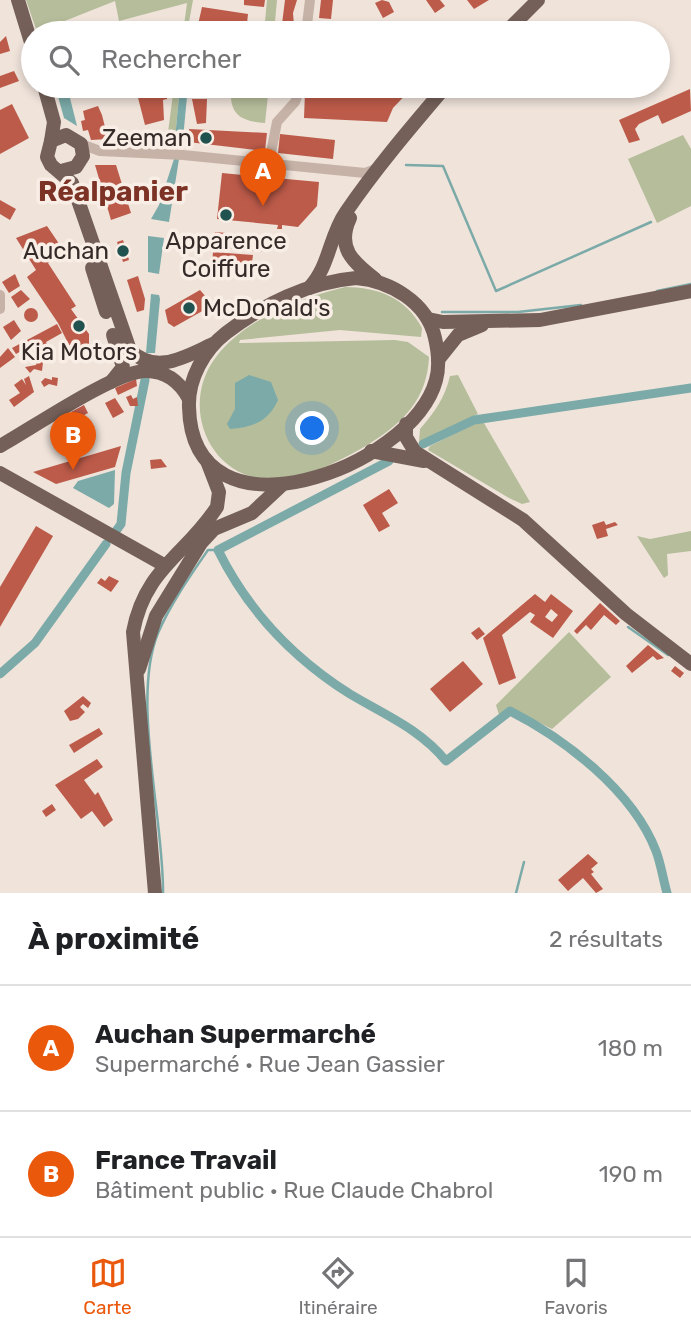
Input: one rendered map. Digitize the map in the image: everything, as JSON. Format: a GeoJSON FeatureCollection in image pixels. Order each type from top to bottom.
{"type":"FeatureCollection","features":[{"type":"Feature","properties":{"kind":"main road"},"geometry":{"type":"LineString","coordinates":[[18,0],[24,21]]}},
{"type":"Feature","properties":{"kind":"main road"},"geometry":{"type":"LineString","coordinates":[[506,21],[526,0]]}},
{"type":"Feature","properties":{"kind":"main road"},"geometry":{"type":"LineString","coordinates":[[517,21],[538,0]]}},
{"type":"Feature","properties":{"kind":"main road"},"geometry":{"type":"LineString","coordinates":[[47,98],[54,122],[47,157],[51,165],[72,183],[126,343],[135,355],[151,362],[171,363],[216,342],[253,314],[309,288],[350,278],[377,281]]}},
{"type":"Feature","properties":{"kind":"main road"},"geometry":{"type":"LineString","coordinates":[[309,288],[322,272],[341,220],[436,98]]}},
{"type":"Feature","properties":{"kind":"main road"},"geometry":{"type":"LineString","coordinates":[[204,453],[219,470],[234,479],[255,486],[281,486],[327,474],[371,451],[406,424],[428,399],[437,379],[438,360],[434,334],[428,319],[412,301],[377,281],[349,256],[344,239],[348,222],[446,98]]}},
{"type":"Feature","properties":{"kind":"main road"},"geometry":{"type":"LineString","coordinates":[[54,122],[66,135],[81,144],[79,164],[72,183]]}},
{"type":"Feature","properties":{"kind":"main road"},"geometry":{"type":"LineString","coordinates":[[51,141],[66,135]]}},
{"type":"Feature","properties":{"kind":"main road"},"geometry":{"type":"LineString","coordinates":[[61,171],[79,164]]}},
{"type":"Feature","properties":{"kind":"main road"},"geometry":{"type":"LineString","coordinates":[[77,199],[78,225],[121,355],[122,370],[108,384]]}},
{"type":"Feature","properties":{"kind":"main road"},"geometry":{"type":"LineString","coordinates":[[428,319],[443,323],[562,317],[691,290]]}},
{"type":"Feature","properties":{"kind":"main road"},"geometry":{"type":"LineString","coordinates":[[438,360],[458,335],[493,321]]}},
{"type":"Feature","properties":{"kind":"main road"},"geometry":{"type":"LineString","coordinates":[[155,893],[133,649],[137,612],[152,580],[217,507],[219,492],[193,430],[189,400],[195,375],[216,342]]}},
{"type":"Feature","properties":{"kind":"main road"},"geometry":{"type":"LineString","coordinates":[[121,355],[147,371],[171,377],[189,400]]}},
{"type":"Feature","properties":{"kind":"main road"},"geometry":{"type":"LineString","coordinates":[[0,446],[108,384],[147,371]]}},
{"type":"Feature","properties":{"kind":"main road"},"geometry":{"type":"LineString","coordinates":[[406,424],[408,443],[430,463],[474,486],[523,520],[626,614],[691,664]]}},
{"type":"Feature","properties":{"kind":"main road"},"geometry":{"type":"LineString","coordinates":[[371,451],[430,463]]}},
{"type":"Feature","properties":{"kind":"main road"},"geometry":{"type":"LineString","coordinates":[[0,473],[164,565]]}},
{"type":"Feature","properties":{"kind":"main road"},"geometry":{"type":"LineString","coordinates":[[149,632],[165,598],[209,534],[225,523],[252,513],[281,486]]}},
{"type":"Feature","properties":{"kind":"main road"},"geometry":{"type":"LineString","coordinates":[[137,677],[149,632],[153,603],[166,581],[164,565]]}},
{"type":"Feature","properties":{"kind":"street"},"geometry":{"type":"LineString","coordinates":[[307,21],[310,0]]}},
{"type":"Feature","properties":{"kind":"street"},"geometry":{"type":"LineString","coordinates":[[269,163],[277,122],[297,98]]}},
{"type":"Feature","properties":{"kind":"street"},"geometry":{"type":"LineString","coordinates":[[81,144],[100,151],[145,152],[347,171],[369,172],[382,166]]}},
{"type":"Feature","properties":{"kind":"street"},"geometry":{"type":"LineString","coordinates":[[79,164],[100,151]]}},
{"type":"Feature","properties":{"kind":"street"},"geometry":{"type":"LineString","coordinates":[[0,295],[0,309]]}},
{"type":"Feature","properties":{"kind":"green space"},"geometry":{"type":"Polygon","coordinates":[[[26,0],[193,0],[189,21],[185,21],[187,3],[119,21],[115,1],[65,21],[33,21],[26,0]]]}},
{"type":"Feature","properties":{"kind":"green space"},"geometry":{"type":"Polygon","coordinates":[[[267,0],[277,0],[275,21],[265,21],[267,0]]]}},
{"type":"Feature","properties":{"kind":"green space"},"geometry":{"type":"Polygon","coordinates":[[[172,98],[179,98],[174,149],[166,148],[172,98]]]}},
{"type":"Feature","properties":{"kind":"green space"},"geometry":{"type":"Polygon","coordinates":[[[231,98],[268,98],[265,123],[242,118],[231,98]]]}},
{"type":"Feature","properties":{"kind":"green space"},"geometry":{"type":"Polygon","coordinates":[[[683,135],[691,149],[691,206],[657,223],[628,159],[683,135]]]}},
{"type":"Feature","properties":{"kind":"green space"},"geometry":{"type":"Polygon","coordinates":[[[345,287],[369,289],[390,296],[408,309],[415,318],[422,328],[421,337],[340,330],[240,340],[239,343],[408,342],[429,357],[424,385],[418,397],[403,418],[382,436],[326,466],[303,475],[280,479],[256,478],[236,470],[220,457],[208,440],[201,420],[200,399],[205,377],[216,357],[242,332],[274,312],[310,297],[345,287]]]}},
{"type":"Feature","properties":{"kind":"green space"},"geometry":{"type":"Polygon","coordinates":[[[458,375],[478,414],[419,442],[420,429],[438,405],[450,376],[458,375]]]}},
{"type":"Feature","properties":{"kind":"green space"},"geometry":{"type":"Polygon","coordinates":[[[476,423],[484,423],[530,502],[522,504],[509,498],[428,450],[430,446],[476,423]]]}},
{"type":"Feature","properties":{"kind":"green space"},"geometry":{"type":"Polygon","coordinates":[[[691,531],[691,551],[667,554],[668,575],[664,578],[637,536],[650,539],[691,531]]]}},
{"type":"Feature","properties":{"kind":"green space"},"geometry":{"type":"Polygon","coordinates":[[[569,632],[611,677],[552,729],[512,709],[499,715],[496,705],[569,632]]]}},
{"type":"Feature","properties":{"kind":"water"},"geometry":{"type":"Polygon","coordinates":[[[58,98],[70,98],[77,126],[64,118],[58,98]]]}},
{"type":"Feature","properties":{"kind":"water"},"geometry":{"type":"Polygon","coordinates":[[[179,98],[187,98],[182,149],[174,149],[179,98]]]}},
{"type":"Feature","properties":{"kind":"water"},"geometry":{"type":"Polygon","coordinates":[[[174,159],[179,159],[169,222],[151,219],[159,205],[174,159]]]}},
{"type":"Feature","properties":{"kind":"water"},"geometry":{"type":"Polygon","coordinates":[[[148,236],[164,238],[159,274],[148,272],[148,236]]]}},
{"type":"Feature","properties":{"kind":"water"},"geometry":{"type":"Polygon","coordinates":[[[151,294],[159,295],[160,299],[155,353],[146,353],[151,294]]]}},
{"type":"Feature","properties":{"kind":"water"},"geometry":{"type":"Polygon","coordinates":[[[249,375],[271,382],[278,400],[270,414],[259,422],[230,429],[227,424],[235,409],[235,383],[249,375]]]}},
{"type":"Feature","properties":{"kind":"water"},"geometry":{"type":"Polygon","coordinates":[[[115,470],[114,504],[109,508],[73,488],[78,481],[115,470]]]}},
{"type":"Feature","properties":{"kind":"building"},"geometry":{"type":"Polygon","coordinates":[[[244,0],[265,0],[264,7],[244,5],[244,0]]]}},
{"type":"Feature","properties":{"kind":"building"},"geometry":{"type":"Polygon","coordinates":[[[285,0],[297,0],[294,21],[282,21],[285,0]]]}},
{"type":"Feature","properties":{"kind":"building"},"geometry":{"type":"Polygon","coordinates":[[[321,0],[333,0],[331,19],[319,18],[321,0]]]}},
{"type":"Feature","properties":{"kind":"building"},"geometry":{"type":"Polygon","coordinates":[[[382,0],[389,2],[394,12],[383,18],[375,3],[382,0]]]}},
{"type":"Feature","properties":{"kind":"building"},"geometry":{"type":"Polygon","coordinates":[[[426,0],[440,0],[445,6],[435,13],[426,0]]]}},
{"type":"Feature","properties":{"kind":"building"},"geometry":{"type":"Polygon","coordinates":[[[467,0],[489,0],[474,9],[467,0]]]}},
{"type":"Feature","properties":{"kind":"building"},"geometry":{"type":"Polygon","coordinates":[[[202,7],[248,14],[247,21],[199,21],[202,7]]]}},
{"type":"Feature","properties":{"kind":"building"},"geometry":{"type":"Polygon","coordinates":[[[6,36],[10,51],[0,54],[0,42],[6,36]]]}},
{"type":"Feature","properties":{"kind":"building"},"geometry":{"type":"Polygon","coordinates":[[[14,71],[19,81],[0,88],[0,76],[14,71]]]}},
{"type":"Feature","properties":{"kind":"building"},"geometry":{"type":"Polygon","coordinates":[[[690,89],[691,111],[662,124],[658,115],[639,124],[635,129],[640,140],[629,143],[619,120],[690,89]]]}},
{"type":"Feature","properties":{"kind":"building"},"geometry":{"type":"Polygon","coordinates":[[[138,98],[167,98],[163,100],[164,120],[145,125],[138,98]]]}},
{"type":"Feature","properties":{"kind":"building"},"geometry":{"type":"Polygon","coordinates":[[[305,98],[403,98],[393,108],[387,122],[304,118],[305,98]]]}},
{"type":"Feature","properties":{"kind":"building"},"geometry":{"type":"Polygon","coordinates":[[[192,99],[207,99],[206,123],[197,124],[192,99]]]}},
{"type":"Feature","properties":{"kind":"building"},"geometry":{"type":"Polygon","coordinates":[[[12,104],[29,138],[0,154],[0,110],[12,104]]]}},
{"type":"Feature","properties":{"kind":"building"},"geometry":{"type":"Polygon","coordinates":[[[98,106],[108,139],[91,140],[88,130],[83,131],[83,111],[98,106]]]}},
{"type":"Feature","properties":{"kind":"building"},"geometry":{"type":"Polygon","coordinates":[[[189,129],[267,133],[265,151],[188,142],[189,129]]]}},
{"type":"Feature","properties":{"kind":"building"},"geometry":{"type":"Polygon","coordinates":[[[280,134],[335,140],[333,159],[278,153],[280,134]]]}},
{"type":"Feature","properties":{"kind":"building"},"geometry":{"type":"Polygon","coordinates":[[[95,165],[116,165],[131,213],[111,220],[95,165]]]}},
{"type":"Feature","properties":{"kind":"building"},"geometry":{"type":"Polygon","coordinates":[[[222,173],[319,182],[317,206],[298,227],[282,225],[282,229],[277,229],[278,225],[217,219],[222,173]]]}},
{"type":"Feature","properties":{"kind":"building"},"geometry":{"type":"Polygon","coordinates":[[[0,200],[16,209],[10,220],[0,214],[0,200]]]}},
{"type":"Feature","properties":{"kind":"building"},"geometry":{"type":"Polygon","coordinates":[[[47,226],[64,251],[48,263],[76,306],[71,309],[89,334],[89,347],[77,361],[58,323],[27,277],[36,270],[16,238],[47,226]]]}},
{"type":"Feature","properties":{"kind":"building"},"geometry":{"type":"Polygon","coordinates":[[[215,232],[273,237],[271,252],[213,247],[215,232]]]}},
{"type":"Feature","properties":{"kind":"building","name":"Auchan"},"geometry":{"type":"Polygon","coordinates":[[[123,240],[129,260],[123,262],[117,242],[123,240]]]}},
{"type":"Feature","properties":{"kind":"building"},"geometry":{"type":"Polygon","coordinates":[[[213,252],[253,255],[251,270],[212,266],[213,252]]]}},
{"type":"Feature","properties":{"kind":"building"},"geometry":{"type":"Polygon","coordinates":[[[15,274],[20,286],[9,293],[2,282],[15,274]]]}},
{"type":"Feature","properties":{"kind":"building"},"geometry":{"type":"Polygon","coordinates":[[[138,276],[145,299],[144,310],[137,312],[127,280],[138,276]]]}},
{"type":"Feature","properties":{"kind":"building"},"geometry":{"type":"Polygon","coordinates":[[[21,290],[30,299],[18,308],[11,297],[21,290]]]}},
{"type":"Feature","properties":{"kind":"building"},"geometry":{"type":"Polygon","coordinates":[[[200,290],[213,305],[174,327],[168,323],[165,310],[200,290]]]}},
{"type":"Feature","properties":{"kind":"building"},"geometry":{"type":"Polygon","coordinates":[[[28,308],[34,308],[38,315],[34,322],[28,322],[24,318],[24,312],[28,308]]]}},
{"type":"Feature","properties":{"kind":"building"},"geometry":{"type":"Polygon","coordinates":[[[14,320],[21,331],[11,340],[3,327],[14,320]]]}},
{"type":"Feature","properties":{"kind":"building"},"geometry":{"type":"Polygon","coordinates":[[[57,324],[62,333],[46,342],[52,355],[46,358],[37,342],[16,354],[12,348],[57,324]]]}},
{"type":"Feature","properties":{"kind":"building"},"geometry":{"type":"Polygon","coordinates":[[[8,348],[15,357],[0,368],[0,357],[8,348]]]}},
{"type":"Feature","properties":{"kind":"building"},"geometry":{"type":"Polygon","coordinates":[[[37,362],[43,362],[42,371],[34,369],[30,373],[25,367],[36,365],[37,362]]]}},
{"type":"Feature","properties":{"kind":"building"},"geometry":{"type":"Polygon","coordinates":[[[29,376],[34,392],[14,407],[9,400],[20,393],[14,385],[22,379],[26,385],[24,379],[29,376]]]}},
{"type":"Feature","properties":{"kind":"building"},"geometry":{"type":"Polygon","coordinates":[[[52,377],[58,378],[57,386],[49,384],[44,387],[41,382],[45,378],[52,380],[52,377]]]}},
{"type":"Feature","properties":{"kind":"building"},"geometry":{"type":"Polygon","coordinates":[[[136,379],[137,386],[118,395],[115,388],[136,379]]]}},
{"type":"Feature","properties":{"kind":"building"},"geometry":{"type":"Polygon","coordinates":[[[131,395],[133,399],[137,397],[138,406],[130,406],[126,397],[131,395]]]}},
{"type":"Feature","properties":{"kind":"building"},"geometry":{"type":"Polygon","coordinates":[[[115,398],[124,412],[113,418],[105,403],[115,398]]]}},
{"type":"Feature","properties":{"kind":"building"},"geometry":{"type":"Polygon","coordinates":[[[84,405],[88,413],[75,420],[71,412],[84,405]]]}},
{"type":"Feature","properties":{"kind":"building"},"geometry":{"type":"Polygon","coordinates":[[[121,446],[115,467],[56,484],[33,472],[121,446]]]}},
{"type":"Feature","properties":{"kind":"building"},"geometry":{"type":"Polygon","coordinates":[[[161,459],[167,467],[151,469],[150,460],[161,459]]]}},
{"type":"Feature","properties":{"kind":"building"},"geometry":{"type":"Polygon","coordinates":[[[389,489],[398,503],[382,513],[390,526],[379,532],[363,505],[389,489]]]}},
{"type":"Feature","properties":{"kind":"building"},"geometry":{"type":"Polygon","coordinates":[[[604,521],[606,525],[615,522],[618,525],[606,529],[608,536],[597,539],[592,525],[604,521]]]}},
{"type":"Feature","properties":{"kind":"building"},"geometry":{"type":"Polygon","coordinates":[[[36,526],[53,536],[0,627],[0,587],[36,526]]]}},
{"type":"Feature","properties":{"kind":"building"},"geometry":{"type":"Polygon","coordinates":[[[109,576],[119,581],[111,592],[97,583],[101,578],[105,581],[109,576]]]}},
{"type":"Feature","properties":{"kind":"building"},"geometry":{"type":"Polygon","coordinates":[[[535,594],[545,602],[551,594],[573,611],[553,638],[530,622],[535,615],[530,612],[502,635],[516,678],[499,685],[483,638],[535,594]],[[551,609],[545,617],[552,622],[558,615],[551,609]]]}},
{"type":"Feature","properties":{"kind":"building"},"geometry":{"type":"Polygon","coordinates":[[[600,603],[620,621],[616,625],[604,615],[591,630],[586,625],[577,634],[574,631],[600,603]]]}},
{"type":"Feature","properties":{"kind":"building"},"geometry":{"type":"Polygon","coordinates":[[[479,627],[485,634],[477,640],[471,633],[479,627]]]}},
{"type":"Feature","properties":{"kind":"building"},"geometry":{"type":"Polygon","coordinates":[[[648,645],[664,658],[657,660],[653,656],[632,673],[626,666],[648,645]]]}},
{"type":"Feature","properties":{"kind":"building"},"geometry":{"type":"Polygon","coordinates":[[[463,661],[483,684],[450,712],[430,689],[463,661]]]}},
{"type":"Feature","properties":{"kind":"building"},"geometry":{"type":"Polygon","coordinates":[[[675,666],[684,673],[680,678],[671,671],[675,666]]]}},
{"type":"Feature","properties":{"kind":"building"},"geometry":{"type":"Polygon","coordinates":[[[83,696],[91,703],[88,708],[83,704],[80,707],[85,712],[78,719],[70,721],[64,711],[83,696]]]}},
{"type":"Feature","properties":{"kind":"building"},"geometry":{"type":"Polygon","coordinates":[[[99,728],[103,734],[74,753],[69,745],[99,728]]]}},
{"type":"Feature","properties":{"kind":"building"},"geometry":{"type":"Polygon","coordinates":[[[97,759],[103,767],[84,780],[95,795],[98,792],[113,820],[104,827],[92,811],[81,819],[55,785],[97,759]]]}},
{"type":"Feature","properties":{"kind":"building"},"geometry":{"type":"Polygon","coordinates":[[[52,804],[56,810],[46,817],[42,811],[52,804]]]}},
{"type":"Feature","properties":{"kind":"building"},"geometry":{"type":"Polygon","coordinates":[[[588,854],[598,863],[591,869],[594,872],[591,874],[603,889],[596,893],[583,878],[568,891],[558,880],[588,854]]]}},
{"type":"Feature","properties":{"kind":"waterway"},"geometry":{"type":"LineString","coordinates":[[406,165],[443,166],[496,291],[651,222]]}},
{"type":"Feature","properties":{"kind":"waterway"},"geometry":{"type":"LineString","coordinates":[[657,291],[691,284]]}},
{"type":"Feature","properties":{"kind":"waterway"},"geometry":{"type":"LineString","coordinates":[[442,312],[518,312],[581,305]]}},
{"type":"Feature","properties":{"kind":"waterway"},"geometry":{"type":"LineString","coordinates":[[116,531],[121,524],[126,473],[145,380]]}},
{"type":"Feature","properties":{"kind":"waterway"},"geometry":{"type":"LineString","coordinates":[[423,444],[474,420],[691,388]]}},
{"type":"Feature","properties":{"kind":"waterway"},"geometry":{"type":"LineString","coordinates":[[389,461],[218,550],[243,593],[274,631],[310,665],[350,694],[413,731],[446,761],[510,711],[553,736],[595,769],[631,808],[656,851],[667,893]]}},
{"type":"Feature","properties":{"kind":"waterway"},"geometry":{"type":"LineString","coordinates":[[0,674],[35,643],[106,544]]}},
{"type":"Feature","properties":{"kind":"waterway"},"geometry":{"type":"LineString","coordinates":[[163,893],[148,725],[151,660],[158,633],[181,590],[208,550],[218,550]]}},
{"type":"Feature","properties":{"kind":"waterway"},"geometry":{"type":"LineString","coordinates":[[628,627],[668,655]]}},
{"type":"Feature","properties":{"kind":"waterway"},"geometry":{"type":"LineString","coordinates":[[516,893],[524,862]]}},
{"type":"Feature","properties":{"kind":"place","name":"Zeeman"},"geometry":{"type":"Point","coordinates":[206,138]}},
{"type":"Feature","properties":{"kind":"place","name":"Auchan Supermarché"},"geometry":{"type":"Point","coordinates":[263,206]}},
{"type":"Feature","properties":{"kind":"place","name":"Apparence Coiffure"},"geometry":{"type":"Point","coordinates":[226,215]}},
{"type":"Feature","properties":{"kind":"place","name":"Auchan"},"geometry":{"type":"Point","coordinates":[123,251]}},
{"type":"Feature","properties":{"kind":"place","name":"McDonald's"},"geometry":{"type":"Point","coordinates":[189,308]}},
{"type":"Feature","properties":{"kind":"place","name":"Kia Motors"},"geometry":{"type":"Point","coordinates":[79,326]}},
{"type":"Feature","properties":{"kind":"place","name":"France Travail"},"geometry":{"type":"Point","coordinates":[73,470]}},
{"type":"Feature","properties":{"kind":"district","name":"Réalpanier"},"geometry":{"type":"Point","coordinates":[113,191]}}]}
